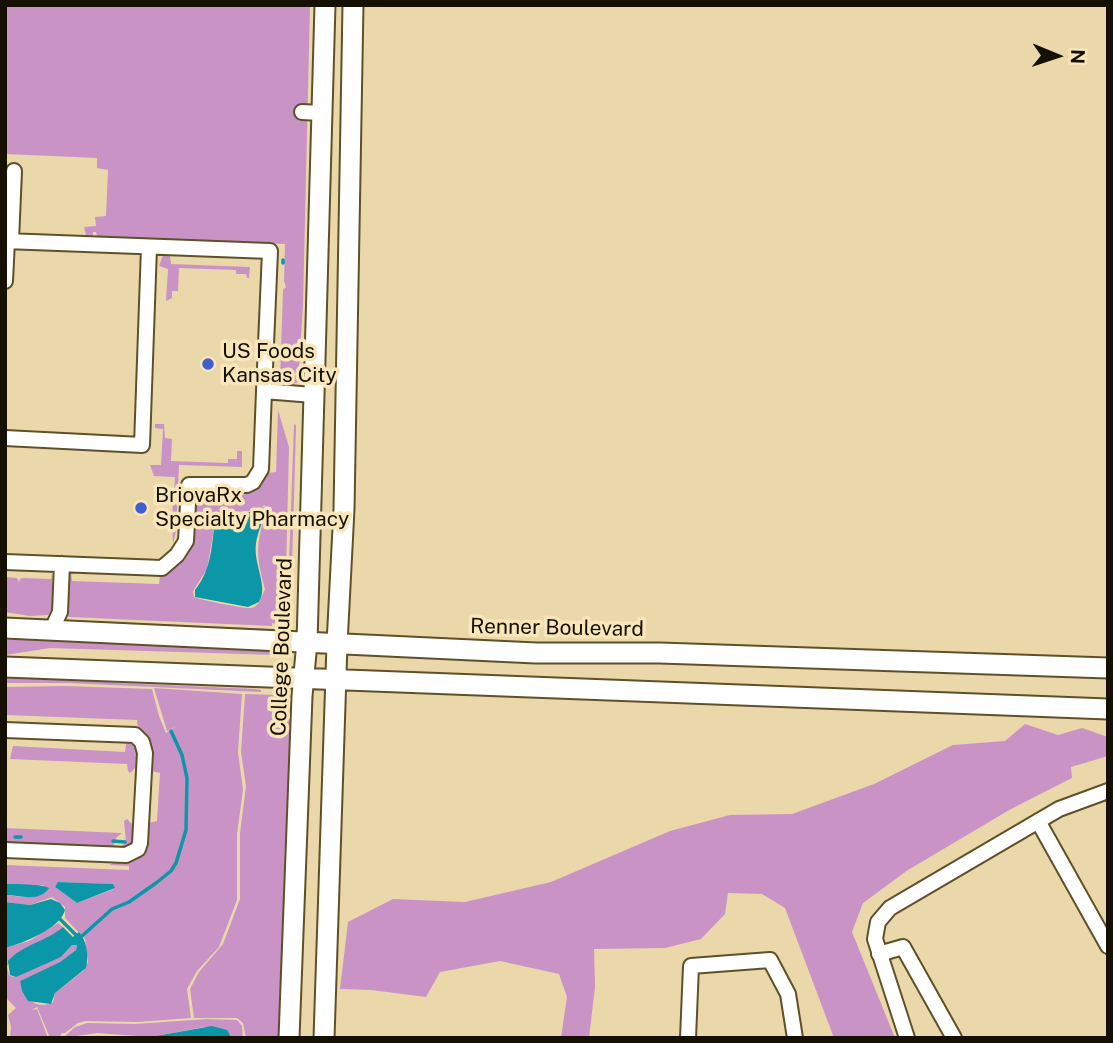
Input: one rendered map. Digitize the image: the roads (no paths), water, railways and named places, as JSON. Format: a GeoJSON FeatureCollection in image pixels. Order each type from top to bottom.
{"type":"FeatureCollection","features":[{"type":"Feature","properties":{"kind":"main road","name":"College Boulevard"},"geometry":{"type":"LineString","coordinates":[[289,1038],[307,642],[313,395],[312,112],[325,5]]}},
{"type":"Feature","properties":{"kind":"main road"},"geometry":{"type":"LineString","coordinates":[[324,1038],[344,509],[353,5]]}},
{"type":"Feature","properties":{"kind":"main road","name":"Renner Boulevard"},"geometry":{"type":"LineString","coordinates":[[5,628],[536,653],[674,653],[1108,668]]}},
{"type":"Feature","properties":{"kind":"main road"},"geometry":{"type":"LineString","coordinates":[[5,635],[44,630]]}},
{"type":"Feature","properties":{"kind":"main road"},"geometry":{"type":"LineString","coordinates":[[5,667],[1108,709]]}},
{"type":"Feature","properties":{"kind":"lane"},"geometry":{"type":"LineString","coordinates":[[5,281],[13,171]]}},
{"type":"Feature","properties":{"kind":"lane"},"geometry":{"type":"LineString","coordinates":[[5,562],[162,568],[177,555],[186,541],[189,485],[247,485],[257,476],[261,469],[270,251],[8,241]]}},
{"type":"Feature","properties":{"kind":"lane"},"geometry":{"type":"LineString","coordinates":[[5,438],[142,445],[149,247]]}},
{"type":"Feature","properties":{"kind":"lane"},"geometry":{"type":"LineString","coordinates":[[264,391],[313,395]]}},
{"type":"Feature","properties":{"kind":"lane"},"geometry":{"type":"LineString","coordinates":[[44,630],[60,612],[62,564]]}},
{"type":"Feature","properties":{"kind":"lane"},"geometry":{"type":"LineString","coordinates":[[5,730],[135,735],[142,742],[145,753],[140,843],[132,853],[126,855],[5,850]]}},
{"type":"Feature","properties":{"kind":"lane"},"geometry":{"type":"LineString","coordinates":[[907,1038],[875,939],[878,922],[890,908],[1059,809],[1108,791]]}},
{"type":"Feature","properties":{"kind":"lane"},"geometry":{"type":"LineString","coordinates":[[1038,821],[1108,946]]}},
{"type":"Feature","properties":{"kind":"lane"},"geometry":{"type":"LineString","coordinates":[[879,954],[902,947],[954,1038]]}},
{"type":"Feature","properties":{"kind":"lane"},"geometry":{"type":"LineString","coordinates":[[688,1038],[691,966],[770,960],[788,994],[795,1038]]}},
{"type":"Feature","properties":{"kind":"water"},"geometry":{"type":"Polygon","coordinates":[[[266,506],[256,543],[262,582],[259,602],[248,607],[195,597],[195,590],[208,564],[216,517],[257,511],[266,506]]]}},
{"type":"Feature","properties":{"kind":"water"},"geometry":{"type":"Polygon","coordinates":[[[58,882],[113,884],[115,888],[77,903],[55,887],[58,882]]]}},
{"type":"Feature","properties":{"kind":"water"},"geometry":{"type":"Polygon","coordinates":[[[5,884],[49,888],[35,897],[23,897],[5,895],[5,884]]]}},
{"type":"Feature","properties":{"kind":"water"},"geometry":{"type":"Polygon","coordinates":[[[51,899],[60,903],[65,910],[62,917],[49,929],[31,939],[5,948],[5,902],[30,905],[51,899]]]}},
{"type":"Feature","properties":{"kind":"water"},"geometry":{"type":"Polygon","coordinates":[[[63,927],[73,937],[79,932],[82,936],[87,949],[86,968],[55,993],[51,1004],[28,1001],[20,981],[60,962],[76,950],[77,945],[72,945],[61,957],[16,977],[10,975],[8,961],[20,951],[63,927]]]}},
{"type":"Feature","properties":{"kind":"water"},"geometry":{"type":"Polygon","coordinates":[[[212,1026],[227,1030],[232,1038],[132,1038],[150,1037],[212,1026]]]}},
{"type":"Feature","properties":{"kind":"waterway"},"geometry":{"type":"LineString","coordinates":[[82,936],[112,909],[129,902],[156,883],[171,871],[176,863],[186,830],[187,778],[182,755],[171,731]]}},
{"type":"Feature","properties":{"kind":"waterway"},"geometry":{"type":"LineString","coordinates":[[15,837],[21,837]]}},
{"type":"Feature","properties":{"kind":"waterway"},"geometry":{"type":"LineString","coordinates":[[113,841],[125,842]]}},
{"type":"Feature","properties":{"kind":"waterway"},"geometry":{"type":"LineString","coordinates":[[60,919],[76,935]]}},
{"type":"Feature","properties":{"kind":"place","name":"US Foods Kansas City"},"geometry":{"type":"Point","coordinates":[208,364]}},
{"type":"Feature","properties":{"kind":"place","name":"BriovaRx Specialty Pharmacy"},"geometry":{"type":"Point","coordinates":[141,508]}}]}
